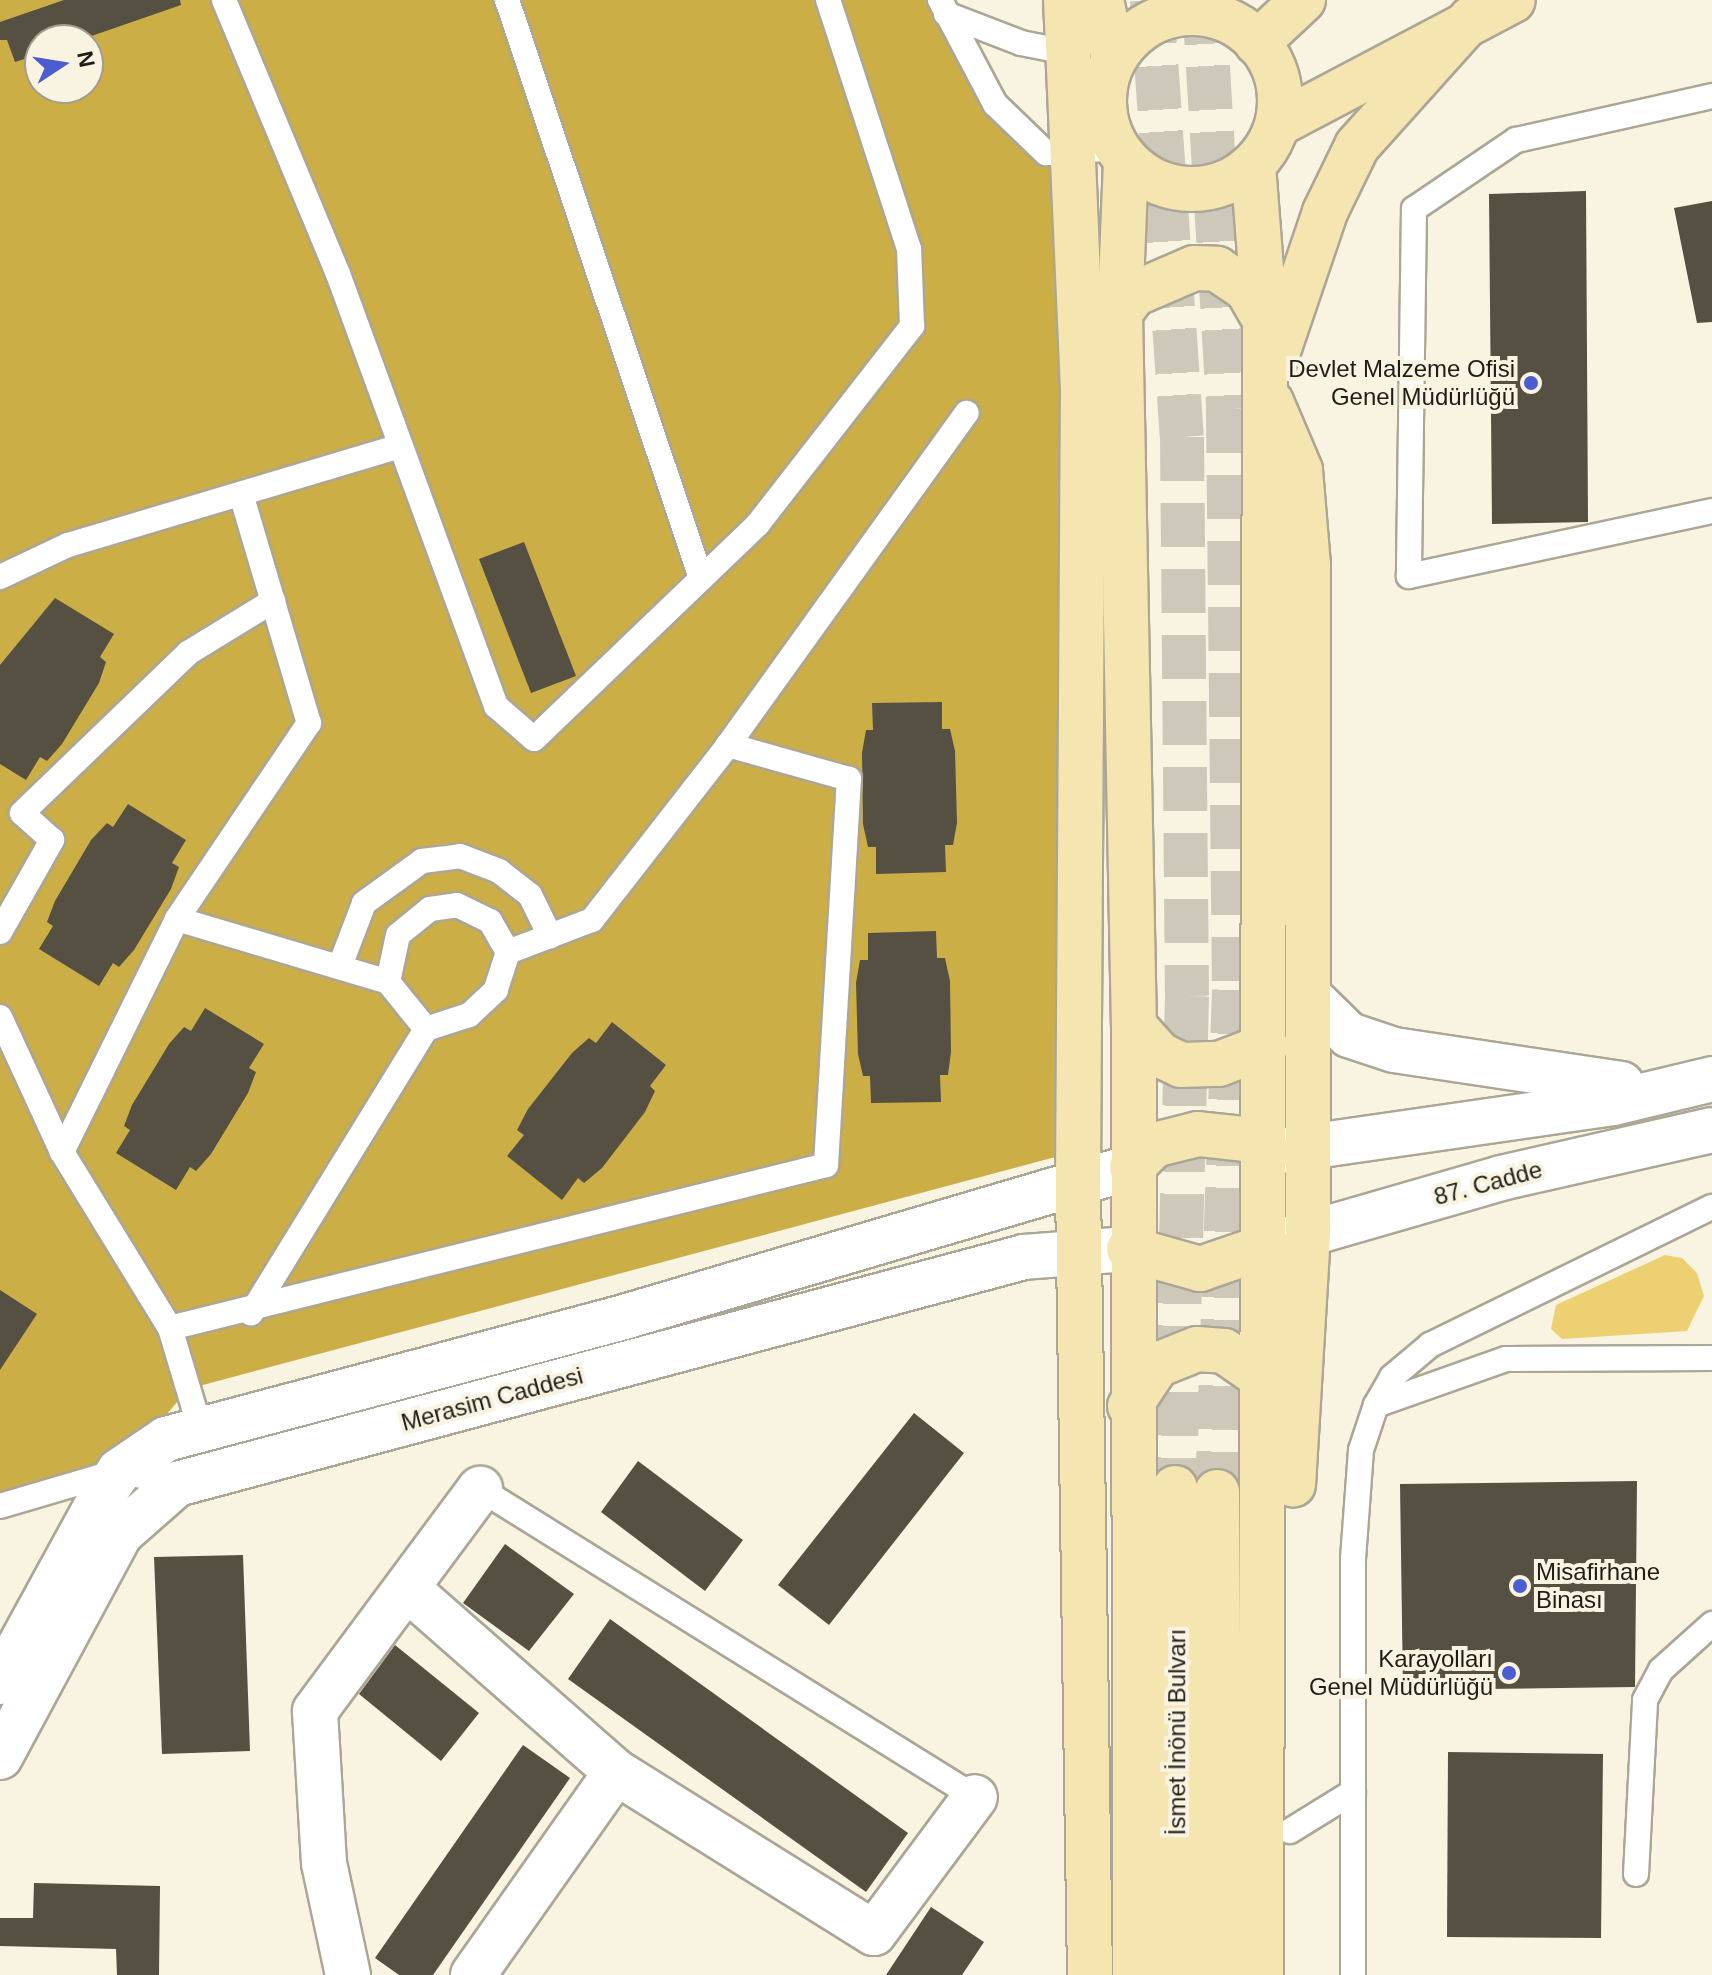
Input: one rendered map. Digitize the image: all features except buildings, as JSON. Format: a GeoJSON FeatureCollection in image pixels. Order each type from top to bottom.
{"type":"FeatureCollection","features":[{"type":"Feature","properties":{"kind":"main road"},"geometry":{"type":"LineString","coordinates":[[1066,0],[1099,59]]}},
{"type":"Feature","properties":{"kind":"main road"},"geometry":{"type":"LineString","coordinates":[[1101,0],[1099,59],[1120,313],[1134,1026],[1129,1249],[1135,1975]]}},
{"type":"Feature","properties":{"kind":"main road"},"geometry":{"type":"LineString","coordinates":[[1099,59],[1151,21],[1201,12],[1241,18],[1303,0]]}},
{"type":"Feature","properties":{"kind":"main road"},"geometry":{"type":"LineString","coordinates":[[1107,155],[1175,188],[1203,189],[1253,165],[1280,123],[1472,18],[1513,0]]}},
{"type":"Feature","properties":{"kind":"main road"},"geometry":{"type":"LineString","coordinates":[[1241,18],[1279,83],[1280,123]]}},
{"type":"Feature","properties":{"kind":"main road"},"geometry":{"type":"LineString","coordinates":[[1264,393],[1325,212],[1357,146],[1472,18]]}},
{"type":"Feature","properties":{"kind":"main road"},"geometry":{"type":"LineString","coordinates":[[1090,1975],[1078,1187],[1083,386],[1107,155]]}},
{"type":"Feature","properties":{"kind":"main road"},"geometry":{"type":"LineString","coordinates":[[1253,165],[1265,320],[1266,1046],[1308,1233],[1293,1475],[1292,1975]]}},
{"type":"Feature","properties":{"kind":"main road"},"geometry":{"type":"LineString","coordinates":[[1120,313],[1134,294],[1194,268],[1217,269],[1247,289],[1265,320]]}},
{"type":"Feature","properties":{"kind":"main road"},"geometry":{"type":"LineString","coordinates":[[1261,1975],[1267,1246],[1288,1150],[1310,997],[1308,565],[1300,470],[1282,416],[1264,393]]}},
{"type":"Feature","properties":{"kind":"main road"},"geometry":{"type":"LineString","coordinates":[[1134,1026],[1160,1055],[1181,1065],[1219,1064],[1266,1046]]}},
{"type":"Feature","properties":{"kind":"main road"},"geometry":{"type":"LineString","coordinates":[[1132,1167],[1154,1145],[1198,1134],[1253,1140],[1288,1150]]}},
{"type":"Feature","properties":{"kind":"main road"},"geometry":{"type":"LineString","coordinates":[[1129,1249],[1200,1269],[1267,1246]]}},
{"type":"Feature","properties":{"kind":"main road"},"geometry":{"type":"LineString","coordinates":[[1130,1406],[1157,1365],[1197,1349],[1224,1351],[1266,1380]]}},
{"type":"Feature","properties":{"kind":"main road","name":"İsmet İnönü Bulvarı"},"geometry":{"type":"LineString","coordinates":[[1178,1975],[1196,1490],[1220,1975]]}},
{"type":"Feature","properties":{"kind":"street"},"geometry":{"type":"LineString","coordinates":[[1310,997],[1349,1035],[1394,1050],[1610,1085],[1704,1080]]}},
{"type":"Feature","properties":{"kind":"street"},"geometry":{"type":"LineString","coordinates":[[1288,1150],[1613,1103],[1704,1080]]}},
{"type":"Feature","properties":{"kind":"street","name":"87. Cadde"},"geometry":{"type":"LineString","coordinates":[[1267,1246],[1501,1178],[1712,1130]]}},
{"type":"Feature","properties":{"kind":"street","name":"Merasim Caddesi"},"geometry":{"type":"LineString","coordinates":[[0,1682],[119,1471],[166,1439],[200,1428],[339,1396],[1078,1187],[1132,1167]]}},
{"type":"Feature","properties":{"kind":"street","name":"Merasim Caddesi"},"geometry":{"type":"LineString","coordinates":[[0,1757],[120,1534],[177,1484],[1024,1257],[1079,1250],[1129,1249]]}},
{"type":"Feature","properties":{"kind":"street"},"geometry":{"type":"LineString","coordinates":[[348,1975],[324,1863],[315,1711],[410,1591],[480,1489]]}},
{"type":"Feature","properties":{"kind":"street"},"geometry":{"type":"LineString","coordinates":[[410,1591],[616,1772],[874,1933],[975,1797]]}},
{"type":"Feature","properties":{"kind":"street"},"geometry":{"type":"LineString","coordinates":[[473,1975],[616,1772]]}},
{"type":"Feature","properties":{"kind":"lane"},"geometry":{"type":"LineString","coordinates":[[224,0],[401,446],[496,706],[534,739],[758,524],[912,326],[909,249],[828,0]]}},
{"type":"Feature","properties":{"kind":"lane"},"geometry":{"type":"LineString","coordinates":[[507,0],[701,578]]}},
{"type":"Feature","properties":{"kind":"lane"},"geometry":{"type":"LineString","coordinates":[[943,7],[1021,43],[1099,59]]}},
{"type":"Feature","properties":{"kind":"lane"},"geometry":{"type":"LineString","coordinates":[[943,7],[995,104],[1046,153],[1107,155]]}},
{"type":"Feature","properties":{"kind":"lane"},"geometry":{"type":"LineString","coordinates":[[1712,96],[1516,140],[1414,209],[1409,576],[1712,511]]}},
{"type":"Feature","properties":{"kind":"lane"},"geometry":{"type":"LineString","coordinates":[[251,1313],[426,1029],[469,1015],[487,998],[508,952],[592,920],[728,745],[967,413]]}},
{"type":"Feature","properties":{"kind":"lane"},"geometry":{"type":"LineString","coordinates":[[0,577],[68,545],[401,446]]}},
{"type":"Feature","properties":{"kind":"lane"},"geometry":{"type":"LineString","coordinates":[[62,1152],[177,919],[309,723],[241,494]]}},
{"type":"Feature","properties":{"kind":"lane"},"geometry":{"type":"LineString","coordinates":[[0,932],[52,840],[22,813],[188,653],[273,601]]}},
{"type":"Feature","properties":{"kind":"lane"},"geometry":{"type":"LineString","coordinates":[[170,1328],[251,1313],[826,1165],[849,779],[728,745]]}},
{"type":"Feature","properties":{"kind":"lane"},"geometry":{"type":"LineString","coordinates":[[340,966],[364,903],[422,861],[460,856],[499,871],[530,895],[550,936]]}},
{"type":"Feature","properties":{"kind":"lane"},"geometry":{"type":"LineString","coordinates":[[388,982],[398,935],[430,909],[457,905],[490,921],[508,952]]}},
{"type":"Feature","properties":{"kind":"lane"},"geometry":{"type":"LineString","coordinates":[[177,919],[388,982],[426,1029]]}},
{"type":"Feature","properties":{"kind":"lane"},"geometry":{"type":"LineString","coordinates":[[0,1017],[62,1152],[170,1328],[200,1428]]}},
{"type":"Feature","properties":{"kind":"lane"},"geometry":{"type":"LineString","coordinates":[[1353,1975],[1353,1559],[1361,1450],[1376,1405],[1392,1377],[1430,1345],[1712,1207]]}},
{"type":"Feature","properties":{"kind":"lane"},"geometry":{"type":"LineString","coordinates":[[1376,1405],[1506,1359],[1712,1358]]}},
{"type":"Feature","properties":{"kind":"lane"},"geometry":{"type":"LineString","coordinates":[[0,1506],[119,1471],[177,1484]]}},
{"type":"Feature","properties":{"kind":"lane"},"geometry":{"type":"LineString","coordinates":[[480,1489],[975,1797]]}},
{"type":"Feature","properties":{"kind":"lane"},"geometry":{"type":"LineString","coordinates":[[1636,1874],[1645,1700],[1661,1670],[1710,1629]]}},
{"type":"Feature","properties":{"kind":"lane"},"geometry":{"type":"LineString","coordinates":[[1290,1831],[1353,1792]]}},
{"type":"Feature","properties":{"kind":"shaded area"},"geometry":{"type":"Polygon","coordinates":[[[0,0],[940,0],[995,104],[1046,152],[1077,156],[1078,1151],[188,1389],[119,1471],[0,1506],[0,0]]]}},
{"type":"Feature","properties":{"kind":"shaded area"},"geometry":{"type":"Polygon","coordinates":[[[1665,1255],[1682,1258],[1697,1273],[1704,1296],[1687,1331],[1562,1339],[1551,1329],[1556,1305],[1665,1255]]]}},
{"type":"Feature","properties":{"kind":"tunnel"},"geometry":{"type":"LineString","coordinates":[[1152,0],[1182,437],[1187,996],[1175,1488]]}},
{"type":"Feature","properties":{"kind":"tunnel"},"geometry":{"type":"LineString","coordinates":[[1204,0],[1228,409],[1234,990],[1217,1492]]}},
{"type":"Feature","properties":{"kind":"place","name":"Devlet Malzeme Ofisi Genel Müdürlüğü"},"geometry":{"type":"Point","coordinates":[1531,383]}},
{"type":"Feature","properties":{"kind":"place","name":"Misafirhane Binası"},"geometry":{"type":"Point","coordinates":[1520,1586]}},
{"type":"Feature","properties":{"kind":"place","name":"Karayolları Genel Müdürlüğü"},"geometry":{"type":"Point","coordinates":[1509,1673]}}]}
